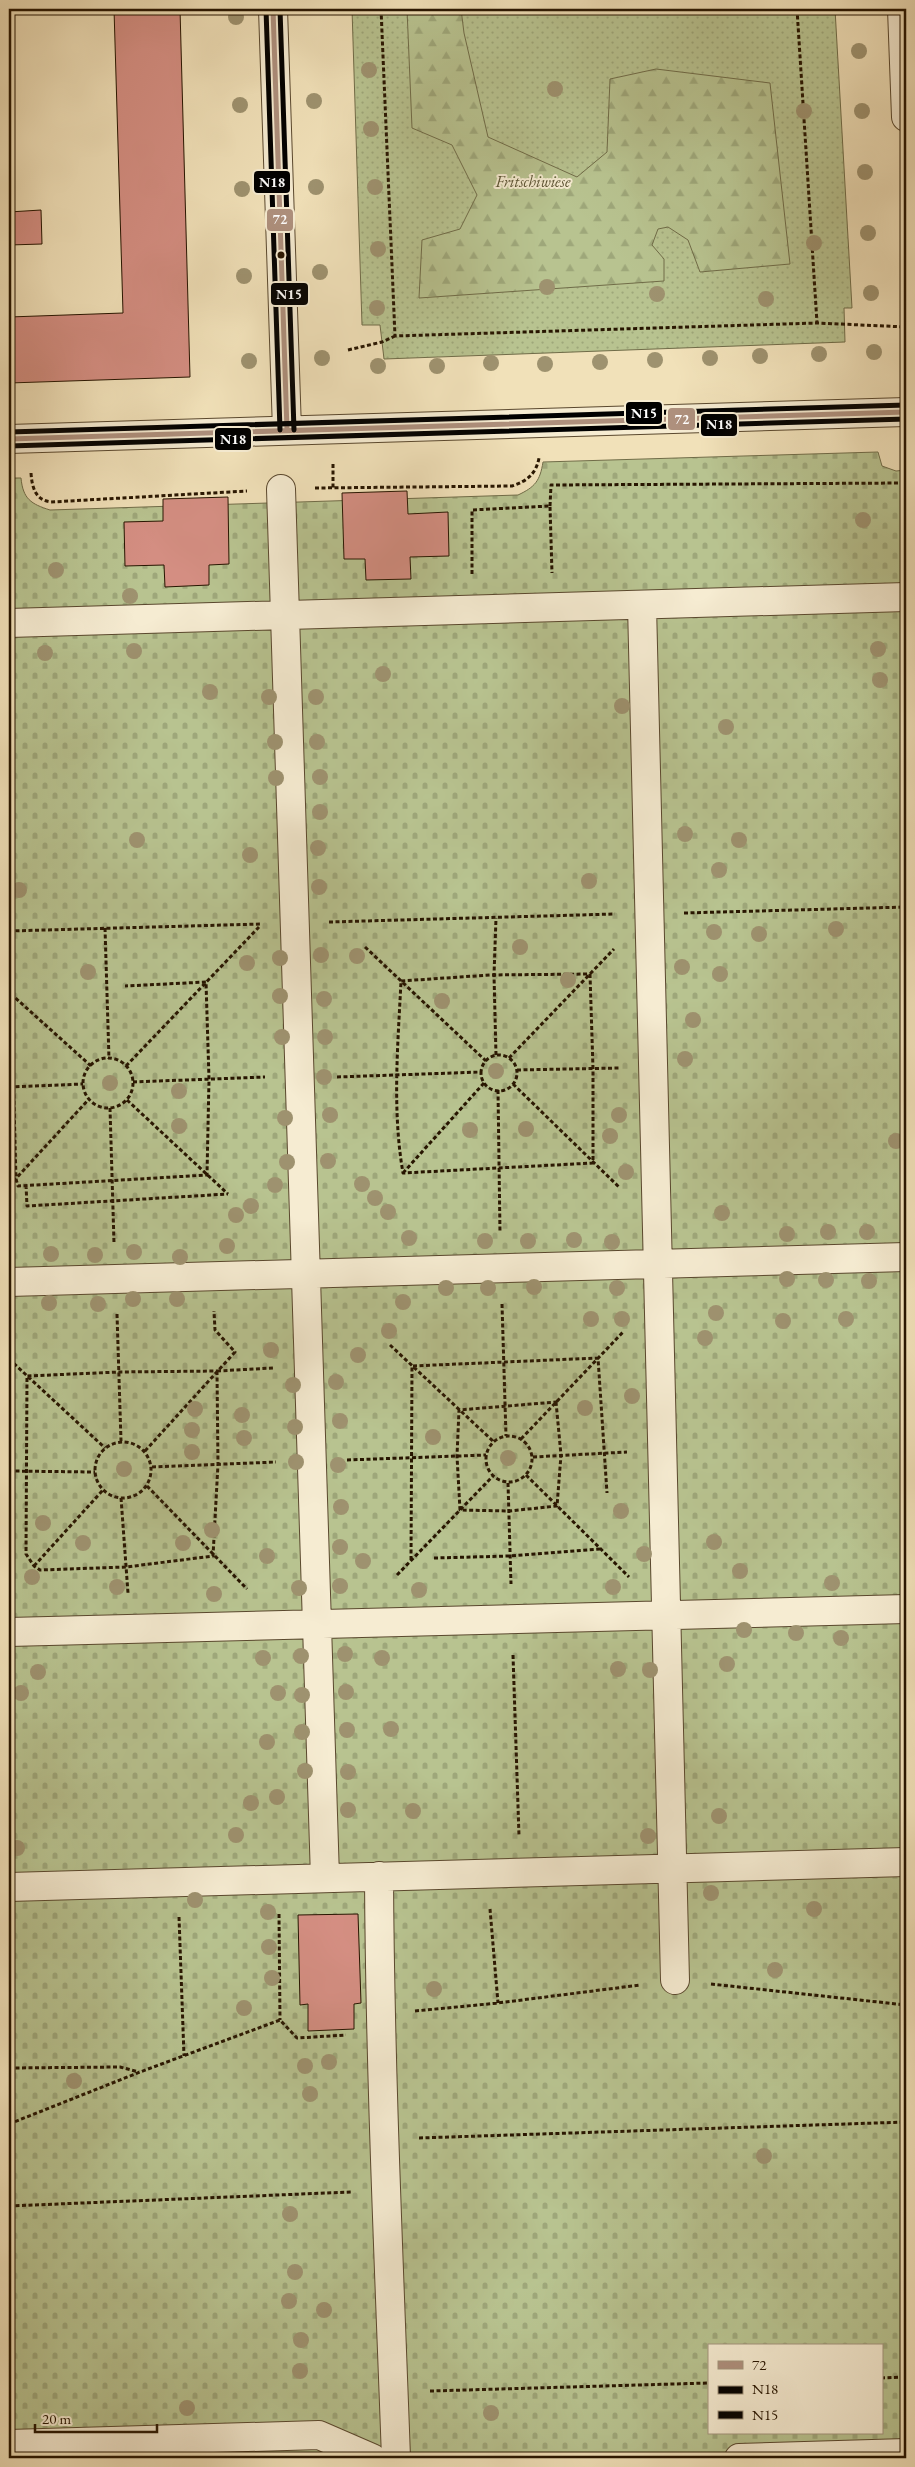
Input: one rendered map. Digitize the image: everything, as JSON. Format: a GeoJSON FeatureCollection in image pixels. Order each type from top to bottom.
{"type":"FeatureCollection","features":[{"type":"Feature","properties":{"kind":"street"},"geometry":{"type":"LineString","coordinates":[[273,9],[288,430]]}},
{"type":"Feature","properties":{"kind":"street"},"geometry":{"type":"LineString","coordinates":[[902,9],[906,117]]}},
{"type":"Feature","properties":{"kind":"street"},"geometry":{"type":"LineString","coordinates":[[9,439],[906,412]]}},
{"type":"Feature","properties":{"kind":"street"},"geometry":{"type":"LineString","coordinates":[[281,490],[325,1878]]}},
{"type":"Feature","properties":{"kind":"street"},"geometry":{"type":"LineString","coordinates":[[9,624],[906,597]]}},
{"type":"Feature","properties":{"kind":"street"},"geometry":{"type":"LineString","coordinates":[[642,605],[675,1980]]}},
{"type":"Feature","properties":{"kind":"street"},"geometry":{"type":"LineString","coordinates":[[9,1282],[906,1257]]}},
{"type":"Feature","properties":{"kind":"street"},"geometry":{"type":"LineString","coordinates":[[9,1632],[906,1609]]}},
{"type":"Feature","properties":{"kind":"street"},"geometry":{"type":"LineString","coordinates":[[9,1887],[906,1862]]}},
{"type":"Feature","properties":{"kind":"street"},"geometry":{"type":"LineString","coordinates":[[379,1876],[380,2015],[386,2139],[396,2458]]}},
{"type":"Feature","properties":{"kind":"street"},"geometry":{"type":"LineString","coordinates":[[9,2444],[319,2435],[372,2458]]}},
{"type":"Feature","properties":{"kind":"street"},"geometry":{"type":"LineString","coordinates":[[740,2458],[906,2453]]}},
{"type":"Feature","properties":{"kind":"path"},"geometry":{"type":"LineString","coordinates":[[381,9],[396,336]]}},
{"type":"Feature","properties":{"kind":"path"},"geometry":{"type":"LineString","coordinates":[[797,9],[817,323]]}},
{"type":"Feature","properties":{"kind":"path"},"geometry":{"type":"LineString","coordinates":[[348,350],[382,342],[396,336],[817,323],[906,327]]}},
{"type":"Feature","properties":{"kind":"path"},"geometry":{"type":"LineString","coordinates":[[333,460],[333,488]]}},
{"type":"Feature","properties":{"kind":"path"},"geometry":{"type":"LineString","coordinates":[[552,607],[551,485],[906,483]]}},
{"type":"Feature","properties":{"kind":"path"},"geometry":{"type":"LineString","coordinates":[[472,609],[472,510],[550,506]]}},
{"type":"Feature","properties":{"kind":"path"},"geometry":{"type":"LineString","coordinates":[[9,931],[906,907]]}},
{"type":"Feature","properties":{"kind":"path"},"geometry":{"type":"LineString","coordinates":[[509,1058],[650,914]]}},
{"type":"Feature","properties":{"kind":"path"},"geometry":{"type":"LineString","coordinates":[[496,918],[494,975],[496,1056]]}},
{"type":"Feature","properties":{"kind":"path"},"geometry":{"type":"LineString","coordinates":[[126,1066],[262,924]]}},
{"type":"Feature","properties":{"kind":"path"},"geometry":{"type":"LineString","coordinates":[[105,928],[109,1058]]}},
{"type":"Feature","properties":{"kind":"path"},"geometry":{"type":"LineString","coordinates":[[365,947],[486,1061]]}},
{"type":"Feature","properties":{"kind":"path"},"geometry":{"type":"LineString","coordinates":[[401,981],[494,975],[590,974]]}},
{"type":"Feature","properties":{"kind":"path"},"geometry":{"type":"LineString","coordinates":[[590,974],[593,1163]]}},
{"type":"Feature","properties":{"kind":"path"},"geometry":{"type":"LineString","coordinates":[[401,981],[397,1074],[400,1154],[403,1173]]}},
{"type":"Feature","properties":{"kind":"path"},"geometry":{"type":"LineString","coordinates":[[125,986],[206,982]]}},
{"type":"Feature","properties":{"kind":"path"},"geometry":{"type":"LineString","coordinates":[[206,982],[209,1079],[207,1175]]}},
{"type":"Feature","properties":{"kind":"path"},"geometry":{"type":"LineString","coordinates":[[91,1066],[11,994],[16,1179],[18,1186],[207,1175]]}},
{"type":"Feature","properties":{"kind":"path"},"geometry":{"type":"LineString","coordinates":[[496,1056],[509,1058],[517,1070],[513,1084],[509,1088],[493,1090],[484,1083],[481,1072],[486,1061],[496,1056]]}},
{"type":"Feature","properties":{"kind":"path"},"geometry":{"type":"LineString","coordinates":[[109,1058],[126,1066],[133,1082],[127,1100],[116,1107],[105,1108],[89,1099],[83,1084],[84,1077],[91,1066],[102,1059],[109,1058]]}},
{"type":"Feature","properties":{"kind":"path"},"geometry":{"type":"LineString","coordinates":[[517,1070],[653,1066]]}},
{"type":"Feature","properties":{"kind":"path"},"geometry":{"type":"LineString","coordinates":[[337,1077],[481,1072]]}},
{"type":"Feature","properties":{"kind":"path"},"geometry":{"type":"LineString","coordinates":[[133,1082],[270,1076]]}},
{"type":"Feature","properties":{"kind":"path"},"geometry":{"type":"LineString","coordinates":[[403,1173],[484,1083]]}},
{"type":"Feature","properties":{"kind":"path"},"geometry":{"type":"LineString","coordinates":[[9,1087],[83,1084]]}},
{"type":"Feature","properties":{"kind":"path"},"geometry":{"type":"LineString","coordinates":[[513,1084],[657,1223]]}},
{"type":"Feature","properties":{"kind":"path"},"geometry":{"type":"LineString","coordinates":[[9,1186],[89,1099]]}},
{"type":"Feature","properties":{"kind":"path"},"geometry":{"type":"LineString","coordinates":[[26,1185],[27,1206],[228,1194],[127,1100]]}},
{"type":"Feature","properties":{"kind":"path"},"geometry":{"type":"LineString","coordinates":[[403,1173],[593,1163]]}},
{"type":"Feature","properties":{"kind":"path"},"geometry":{"type":"LineString","coordinates":[[145,1451],[235,1352],[215,1330],[212,1276]]}},
{"type":"Feature","properties":{"kind":"path"},"geometry":{"type":"LineString","coordinates":[[521,1439],[659,1294]]}},
{"type":"Feature","properties":{"kind":"path"},"geometry":{"type":"LineString","coordinates":[[390,1345],[494,1442]]}},
{"type":"Feature","properties":{"kind":"path"},"geometry":{"type":"LineString","coordinates":[[412,1366],[598,1358]]}},
{"type":"Feature","properties":{"kind":"path"},"geometry":{"type":"LineString","coordinates":[[598,1358],[602,1453],[607,1493]]}},
{"type":"Feature","properties":{"kind":"path"},"geometry":{"type":"LineString","coordinates":[[9,1359],[105,1448]]}},
{"type":"Feature","properties":{"kind":"path"},"geometry":{"type":"LineString","coordinates":[[411,1560],[412,1366]]}},
{"type":"Feature","properties":{"kind":"path"},"geometry":{"type":"LineString","coordinates":[[27,1376],[309,1367]]}},
{"type":"Feature","properties":{"kind":"path"},"geometry":{"type":"LineString","coordinates":[[213,1556],[218,1464],[217,1371]]}},
{"type":"Feature","properties":{"kind":"path"},"geometry":{"type":"LineString","coordinates":[[27,1376],[26,1554],[34,1566],[40,1570],[126,1566],[213,1556]]}},
{"type":"Feature","properties":{"kind":"path"},"geometry":{"type":"LineString","coordinates":[[459,1410],[556,1402]]}},
{"type":"Feature","properties":{"kind":"path"},"geometry":{"type":"LineString","coordinates":[[556,1402],[561,1455],[557,1506]]}},
{"type":"Feature","properties":{"kind":"path"},"geometry":{"type":"LineString","coordinates":[[459,1410],[457,1456],[460,1510]]}},
{"type":"Feature","properties":{"kind":"path"},"geometry":{"type":"LineString","coordinates":[[506,1436],[521,1439],[531,1450],[533,1457],[532,1465],[526,1475],[516,1482],[508,1483],[493,1476],[486,1462],[486,1455],[494,1442],[506,1436]]}},
{"type":"Feature","properties":{"kind":"path"},"geometry":{"type":"LineString","coordinates":[[121,1441],[130,1442],[145,1451],[152,1467],[147,1486],[131,1497],[121,1498],[111,1496],[103,1490],[95,1472],[99,1455],[105,1448],[121,1441]]}},
{"type":"Feature","properties":{"kind":"path"},"geometry":{"type":"LineString","coordinates":[[347,1450],[347,1460],[486,1455]]}},
{"type":"Feature","properties":{"kind":"path"},"geometry":{"type":"LineString","coordinates":[[533,1457],[662,1450]]}},
{"type":"Feature","properties":{"kind":"path"},"geometry":{"type":"LineString","coordinates":[[152,1467],[280,1462]]}},
{"type":"Feature","properties":{"kind":"path"},"geometry":{"type":"LineString","coordinates":[[9,1471],[95,1472]]}},
{"type":"Feature","properties":{"kind":"path"},"geometry":{"type":"LineString","coordinates":[[526,1475],[667,1614]]}},
{"type":"Feature","properties":{"kind":"path"},"geometry":{"type":"LineString","coordinates":[[397,1574],[493,1476]]}},
{"type":"Feature","properties":{"kind":"path"},"geometry":{"type":"LineString","coordinates":[[508,1483],[520,1872]]}},
{"type":"Feature","properties":{"kind":"path"},"geometry":{"type":"LineString","coordinates":[[147,1486],[213,1556],[284,1624]]}},
{"type":"Feature","properties":{"kind":"path"},"geometry":{"type":"LineString","coordinates":[[34,1566],[103,1490]]}},
{"type":"Feature","properties":{"kind":"path"},"geometry":{"type":"LineString","coordinates":[[121,1498],[130,1629]]}},
{"type":"Feature","properties":{"kind":"path"},"geometry":{"type":"LineString","coordinates":[[460,1510],[509,1511],[557,1506]]}},
{"type":"Feature","properties":{"kind":"path"},"geometry":{"type":"LineString","coordinates":[[434,1558],[510,1556],[600,1549]]}},
{"type":"Feature","properties":{"kind":"path"},"geometry":{"type":"LineString","coordinates":[[487,1873],[498,2003]]}},
{"type":"Feature","properties":{"kind":"path"},"geometry":{"type":"LineString","coordinates":[[279,1879],[280,2020],[297,2038],[365,2034],[380,2015],[498,2003],[675,1980],[906,2005]]}},
{"type":"Feature","properties":{"kind":"path"},"geometry":{"type":"LineString","coordinates":[[178,1882],[184,2056]]}},
{"type":"Feature","properties":{"kind":"path"},"geometry":{"type":"LineString","coordinates":[[9,2124],[140,2072],[280,2020]]}},
{"type":"Feature","properties":{"kind":"path"},"geometry":{"type":"LineString","coordinates":[[9,2068],[120,2067],[140,2072]]}},
{"type":"Feature","properties":{"kind":"path"},"geometry":{"type":"LineString","coordinates":[[386,2139],[906,2122]]}},
{"type":"Feature","properties":{"kind":"path"},"geometry":{"type":"LineString","coordinates":[[9,2206],[387,2191]]}},
{"type":"Feature","properties":{"kind":"path"},"geometry":{"type":"LineString","coordinates":[[882,2378],[906,2377]]}},
{"type":"Feature","properties":{"kind":"path"},"geometry":{"type":"LineString","coordinates":[[394,2392],[708,2383]]}},
{"type":"Feature","properties":{"kind":"green space","name":"Fritschiwiese"},"geometry":{"type":"Polygon","coordinates":[[[352,9],[835,9],[852,308],[844,308],[845,342],[384,359],[380,325],[362,325],[352,9]]]}},
{"type":"Feature","properties":{"kind":"green space"},"geometry":{"type":"Polygon","coordinates":[[[407,9],[461,9],[464,33],[488,137],[577,177],[607,152],[610,79],[656,69],[770,83],[790,264],[700,272],[688,240],[668,227],[658,229],[652,245],[664,259],[664,281],[419,298],[422,240],[460,229],[477,195],[452,145],[412,128],[407,9]]]}},
{"type":"Feature","properties":{"kind":"green space"},"geometry":{"type":"Polygon","coordinates":[[[878,452],[882,466],[896,471],[906,470],[906,2458],[9,2458],[9,478],[21,478],[24,491],[29,500],[50,510],[518,495],[533,486],[540,474],[543,462],[878,452]]]}},
{"type":"Feature","properties":{"kind":"building"},"geometry":{"type":"Polygon","coordinates":[[[114,9],[180,9],[190,377],[9,383],[9,317],[123,313],[114,9]]]}},
{"type":"Feature","properties":{"kind":"building"},"geometry":{"type":"Polygon","coordinates":[[[41,210],[42,244],[9,245],[9,212],[41,210]]]}},
{"type":"Feature","properties":{"kind":"building"},"geometry":{"type":"Polygon","coordinates":[[[407,491],[408,514],[448,512],[449,556],[410,557],[411,579],[366,580],[365,559],[344,559],[342,493],[407,491]]]}},
{"type":"Feature","properties":{"kind":"building"},"geometry":{"type":"Polygon","coordinates":[[[228,497],[229,564],[209,565],[209,585],[165,587],[164,565],[125,566],[124,522],[163,521],[163,499],[228,497]]]}},
{"type":"Feature","properties":{"kind":"building"},"geometry":{"type":"Polygon","coordinates":[[[358,1914],[361,2003],[354,2004],[354,2029],[308,2031],[308,2004],[300,2005],[298,1915],[358,1914]]]}},
{"type":"Feature","properties":{"kind":"transit line","name":"N18"},"geometry":{"type":"LineString","coordinates":[[266,9],[280,430]]}},
{"type":"Feature","properties":{"kind":"transit line","name":"72"},"geometry":{"type":"LineString","coordinates":[[273,9],[287,430]]}},
{"type":"Feature","properties":{"kind":"transit line","name":"N15"},"geometry":{"type":"LineString","coordinates":[[280,9],[294,430]]}},
{"type":"Feature","properties":{"kind":"transit line","name":"N15"},"geometry":{"type":"LineString","coordinates":[[9,432],[906,405]]}},
{"type":"Feature","properties":{"kind":"transit line","name":"72"},"geometry":{"type":"LineString","coordinates":[[9,439],[906,412]]}},
{"type":"Feature","properties":{"kind":"transit line","name":"N18"},"geometry":{"type":"LineString","coordinates":[[9,446],[906,419]]}}]}
